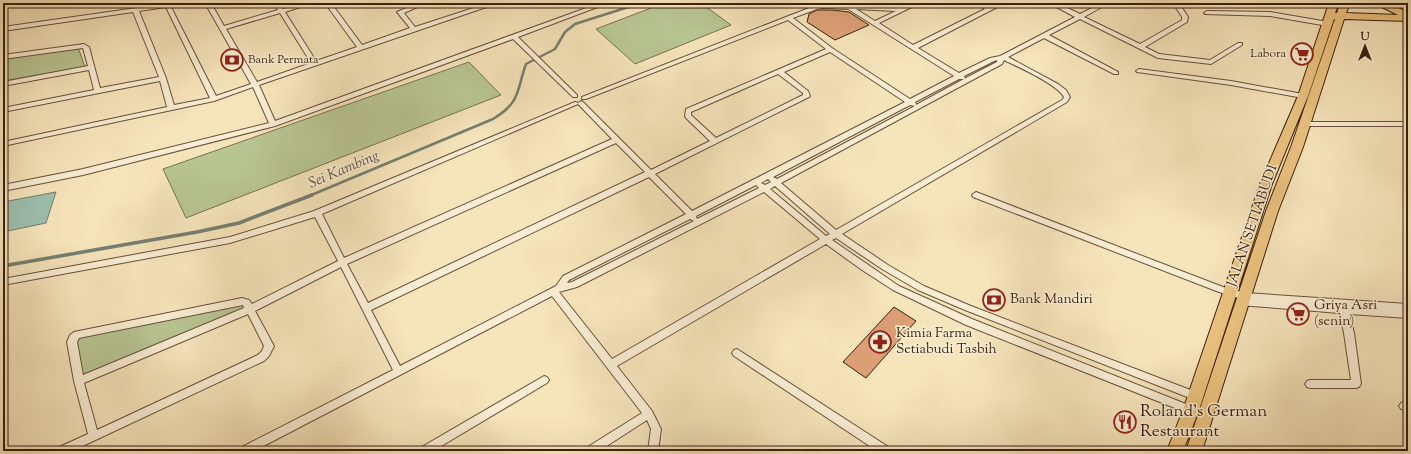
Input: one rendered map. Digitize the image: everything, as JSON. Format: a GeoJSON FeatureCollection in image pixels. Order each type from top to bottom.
{"type":"FeatureCollection","features":[{"type":"Feature","properties":{"kind":"main road"},"geometry":{"type":"LineString","coordinates":[[1379,3],[1406,14]]}},
{"type":"Feature","properties":{"kind":"main road"},"geometry":{"type":"LineString","coordinates":[[1337,12],[1406,14]]}},
{"type":"Feature","properties":{"kind":"main road"},"geometry":{"type":"LineString","coordinates":[[1337,12],[1348,20],[1406,14]]}},
{"type":"Feature","properties":{"kind":"main road","name":"JALAN SETIABUDI"},"geometry":{"type":"LineString","coordinates":[[1175,451],[1191,410],[1227,293],[1266,184],[1303,96],[1315,55],[1337,12]]}},
{"type":"Feature","properties":{"kind":"main road","name":"JALAN SETIABUDI"},"geometry":{"type":"LineString","coordinates":[[1194,451],[1272,211],[1305,124],[1337,12]]}},
{"type":"Feature","properties":{"kind":"street"},"geometry":{"type":"LineString","coordinates":[[3,29],[184,3]]}},
{"type":"Feature","properties":{"kind":"street"},"geometry":{"type":"LineString","coordinates":[[208,3],[256,86],[273,124]]}},
{"type":"Feature","properties":{"kind":"street"},"geometry":{"type":"LineString","coordinates":[[276,3],[280,12],[315,64]]}},
{"type":"Feature","properties":{"kind":"street"},"geometry":{"type":"LineString","coordinates":[[222,28],[309,3]]}},
{"type":"Feature","properties":{"kind":"street"},"geometry":{"type":"LineString","coordinates":[[341,3],[329,5],[361,48]]}},
{"type":"Feature","properties":{"kind":"street"},"geometry":{"type":"LineString","coordinates":[[414,29],[400,12],[423,3]]}},
{"type":"Feature","properties":{"kind":"street"},"geometry":{"type":"LineString","coordinates":[[3,144],[214,99],[256,86],[414,29],[495,3]]}},
{"type":"Feature","properties":{"kind":"street"},"geometry":{"type":"LineString","coordinates":[[3,188],[83,172],[273,124],[605,3]]}},
{"type":"Feature","properties":{"kind":"street"},"geometry":{"type":"LineString","coordinates":[[978,3],[989,9]]}},
{"type":"Feature","properties":{"kind":"street"},"geometry":{"type":"LineString","coordinates":[[914,47],[1002,3]]}},
{"type":"Feature","properties":{"kind":"street"},"geometry":{"type":"LineString","coordinates":[[1052,3],[1158,56],[1209,62],[1214,61],[1240,44]]}},
{"type":"Feature","properties":{"kind":"street"},"geometry":{"type":"LineString","coordinates":[[556,289],[566,278],[768,176],[910,102],[1000,63],[1002,57],[1106,3]]}},
{"type":"Feature","properties":{"kind":"street"},"geometry":{"type":"LineString","coordinates":[[1140,47],[1185,21],[1185,17],[1176,3]]}},
{"type":"Feature","properties":{"kind":"street"},"geometry":{"type":"LineString","coordinates":[[875,23],[914,4]]}},
{"type":"Feature","properties":{"kind":"street"},"geometry":{"type":"LineString","coordinates":[[168,6],[214,99]]}},
{"type":"Feature","properties":{"kind":"street"},"geometry":{"type":"LineString","coordinates":[[3,282],[230,240],[317,213],[579,100],[819,6],[903,9]]}},
{"type":"Feature","properties":{"kind":"street"},"geometry":{"type":"LineString","coordinates":[[849,7],[963,78]]}},
{"type":"Feature","properties":{"kind":"street"},"geometry":{"type":"LineString","coordinates":[[136,11],[163,78],[171,109]]}},
{"type":"Feature","properties":{"kind":"street"},"geometry":{"type":"LineString","coordinates":[[1207,13],[1276,14],[1337,12]]}},
{"type":"Feature","properties":{"kind":"street"},"geometry":{"type":"LineString","coordinates":[[788,17],[830,48],[917,107]]}},
{"type":"Feature","properties":{"kind":"street"},"geometry":{"type":"LineString","coordinates":[[1043,35],[1116,73]]}},
{"type":"Feature","properties":{"kind":"street"},"geometry":{"type":"LineString","coordinates":[[515,36],[698,222]]}},
{"type":"Feature","properties":{"kind":"street"},"geometry":{"type":"LineString","coordinates":[[3,57],[84,46],[86,47],[90,68],[98,92]]}},
{"type":"Feature","properties":{"kind":"street"},"geometry":{"type":"LineString","coordinates":[[714,140],[688,116],[688,111],[780,72],[830,48]]}},
{"type":"Feature","properties":{"kind":"street"},"geometry":{"type":"LineString","coordinates":[[612,364],[1065,101],[1066,94],[1056,85],[1002,57]]}},
{"type":"Feature","properties":{"kind":"street"},"geometry":{"type":"LineString","coordinates":[[3,84],[90,68]]}},
{"type":"Feature","properties":{"kind":"street"},"geometry":{"type":"LineString","coordinates":[[1139,71],[1226,82],[1303,96]]}},
{"type":"Feature","properties":{"kind":"street"},"geometry":{"type":"LineString","coordinates":[[366,308],[650,173],[714,140],[807,96],[806,92],[780,72]]}},
{"type":"Feature","properties":{"kind":"street"},"geometry":{"type":"LineString","coordinates":[[3,110],[163,78]]}},
{"type":"Feature","properties":{"kind":"street"},"geometry":{"type":"LineString","coordinates":[[244,451],[556,289],[574,285],[775,183],[917,107],[963,78]]}},
{"type":"Feature","properties":{"kind":"street"},"geometry":{"type":"LineString","coordinates":[[1305,124],[1408,124]]}},
{"type":"Feature","properties":{"kind":"street"},"geometry":{"type":"LineString","coordinates":[[79,380],[250,309],[342,263],[617,140]]}},
{"type":"Feature","properties":{"kind":"street"},"geometry":{"type":"LineString","coordinates":[[768,176],[836,234],[879,263],[921,288],[1019,328],[1210,401]]}},
{"type":"Feature","properties":{"kind":"street"},"geometry":{"type":"LineString","coordinates":[[756,182],[826,240],[896,288],[969,322],[1206,416]]}},
{"type":"Feature","properties":{"kind":"street"},"geometry":{"type":"LineString","coordinates":[[976,195],[1244,299],[1343,306],[1408,308]]}},
{"type":"Feature","properties":{"kind":"street"},"geometry":{"type":"LineString","coordinates":[[317,213],[398,371]]}},
{"type":"Feature","properties":{"kind":"street"},"geometry":{"type":"LineString","coordinates":[[556,289],[649,414],[656,429],[653,451]]}},
{"type":"Feature","properties":{"kind":"street"},"geometry":{"type":"LineString","coordinates":[[61,451],[261,358],[266,353],[269,346],[246,302],[242,301],[77,335],[73,338],[72,342],[79,380],[93,435]]}},
{"type":"Feature","properties":{"kind":"street"},"geometry":{"type":"LineString","coordinates":[[1343,306],[1408,314]]}},
{"type":"Feature","properties":{"kind":"street"},"geometry":{"type":"LineString","coordinates":[[1310,384],[1356,384],[1349,333],[1343,306]]}},
{"type":"Feature","properties":{"kind":"street"},"geometry":{"type":"LineString","coordinates":[[969,322],[974,310]]}},
{"type":"Feature","properties":{"kind":"street"},"geometry":{"type":"LineString","coordinates":[[1015,340],[1019,328]]}},
{"type":"Feature","properties":{"kind":"street"},"geometry":{"type":"LineString","coordinates":[[737,353],[886,451]]}},
{"type":"Feature","properties":{"kind":"street"},"geometry":{"type":"LineString","coordinates":[[424,451],[544,380]]}},
{"type":"Feature","properties":{"kind":"street"},"geometry":{"type":"LineString","coordinates":[[590,451],[649,414]]}},
{"type":"Feature","properties":{"kind":"green space"},"geometry":{"type":"Polygon","coordinates":[[[664,3],[701,3],[731,25],[635,64],[596,29],[664,3]]]}},
{"type":"Feature","properties":{"kind":"green space"},"geometry":{"type":"Polygon","coordinates":[[[78,47],[85,67],[3,81],[3,58],[78,47]]]}},
{"type":"Feature","properties":{"kind":"green space"},"geometry":{"type":"Polygon","coordinates":[[[469,62],[501,95],[186,218],[163,169],[469,62]]]}},
{"type":"Feature","properties":{"kind":"green space"},"geometry":{"type":"Polygon","coordinates":[[[246,303],[249,309],[82,377],[75,337],[246,303]]]}},
{"type":"Feature","properties":{"kind":"shaded area"},"geometry":{"type":"Polygon","coordinates":[[[56,192],[46,223],[3,232],[3,202],[56,192]]]}},
{"type":"Feature","properties":{"kind":"building"},"geometry":{"type":"Polygon","coordinates":[[[817,10],[849,12],[869,25],[835,40],[807,22],[809,14],[817,10]]]}},
{"type":"Feature","properties":{"kind":"building","name":"Kimia Farma Setiabudi Tasbih"},"geometry":{"type":"Polygon","coordinates":[[[894,307],[916,321],[866,378],[843,362],[894,307]]]}},
{"type":"Feature","properties":{"kind":"waterway","name":"Sei Kambing"},"geometry":{"type":"LineString","coordinates":[[309,196],[493,119],[502,113],[513,102],[519,89],[526,64],[555,49],[565,32],[575,24],[641,3]]}},
{"type":"Feature","properties":{"kind":"waterway","name":"Sei Kambing"},"geometry":{"type":"LineString","coordinates":[[3,266],[197,232],[239,223],[312,195]]}},
{"type":"Feature","properties":{"kind":"place","name":"Labora"},"geometry":{"type":"Point","coordinates":[1302,54]}},
{"type":"Feature","properties":{"kind":"place","name":"Bank Permata"},"geometry":{"type":"Point","coordinates":[232,60]}},
{"type":"Feature","properties":{"kind":"place","name":"Bank Mandiri"},"geometry":{"type":"Point","coordinates":[994,300]}},
{"type":"Feature","properties":{"kind":"place","name":"Griya Asri (senin)"},"geometry":{"type":"Point","coordinates":[1298,314]}},
{"type":"Feature","properties":{"kind":"place","name":"Kimia Farma Setiabudi Tasbih"},"geometry":{"type":"Point","coordinates":[880,342]}},
{"type":"Feature","properties":{"kind":"place","name":"Roland's German Restaurant"},"geometry":{"type":"Point","coordinates":[1125,422]}}]}
